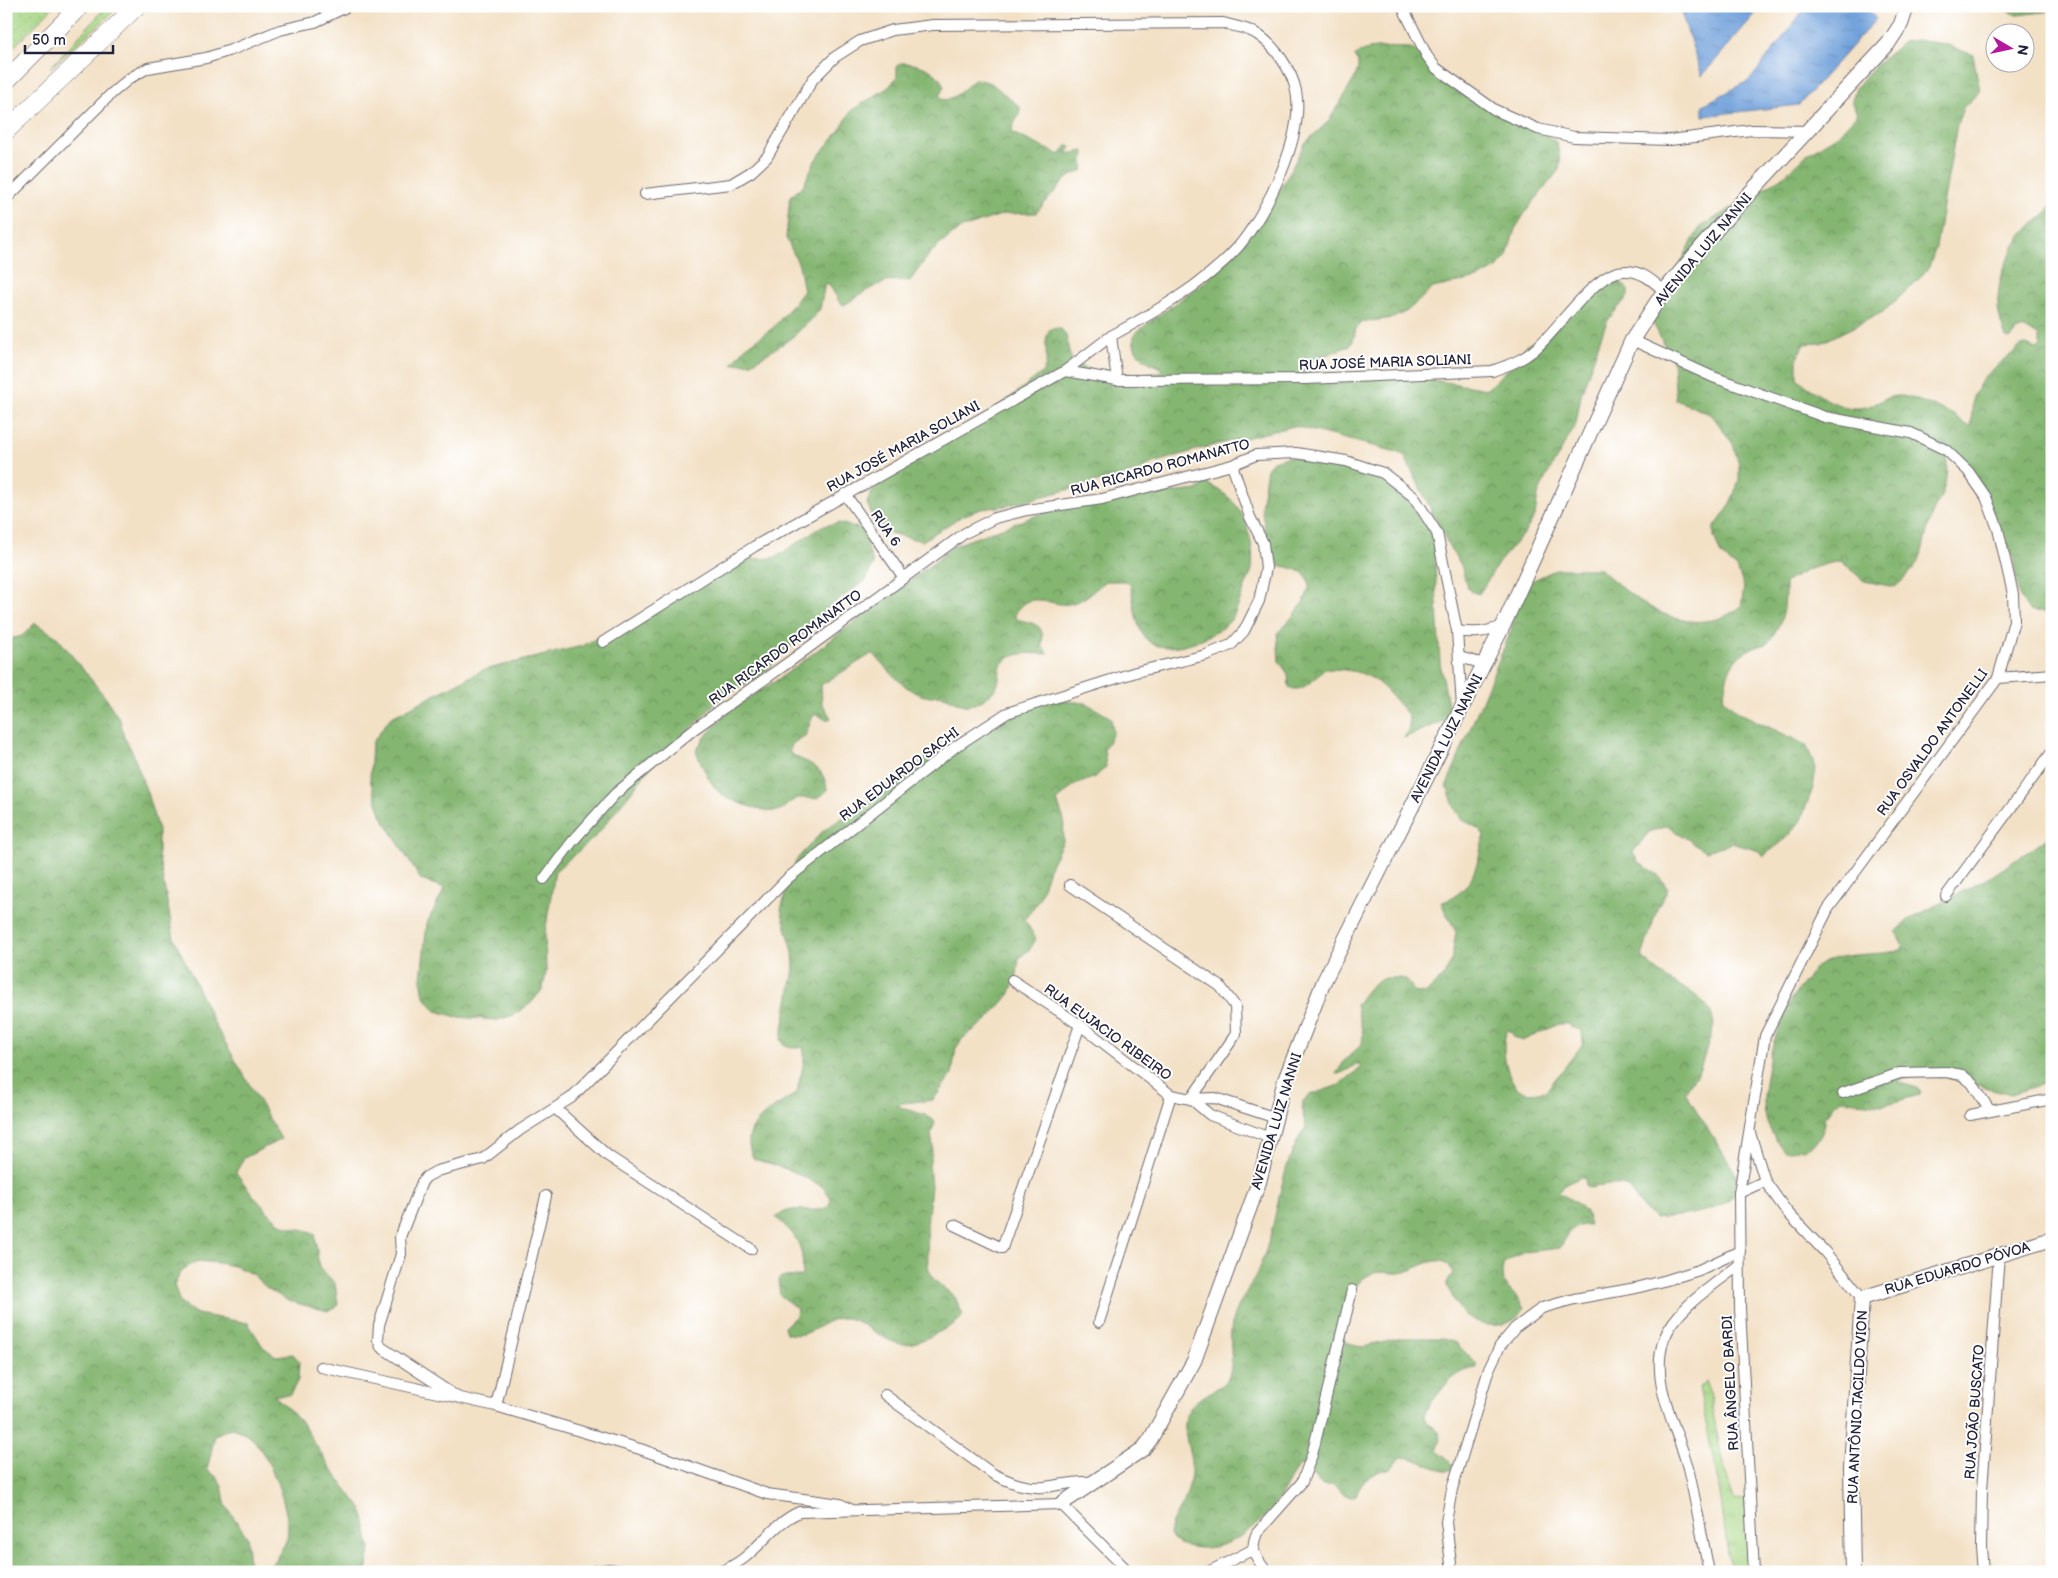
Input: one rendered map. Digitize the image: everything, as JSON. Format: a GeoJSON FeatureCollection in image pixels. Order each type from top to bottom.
{"type":"FeatureCollection","features":[{"type":"Feature","properties":{"kind":"highway"},"geometry":{"type":"LineString","coordinates":[[6,81],[80,6]]}},
{"type":"Feature","properties":{"kind":"highway"},"geometry":{"type":"LineString","coordinates":[[6,131],[137,6]]}},
{"type":"Feature","properties":{"kind":"street"},"geometry":{"type":"LineString","coordinates":[[6,199],[111,94],[130,78],[148,68],[223,53],[280,30],[315,22],[348,6]]}},
{"type":"Feature","properties":{"kind":"street"},"geometry":{"type":"LineString","coordinates":[[1402,6],[1427,56],[1436,68],[1495,110],[1538,129],[1574,137],[1651,140],[1670,140],[1752,130],[1808,131]]}},
{"type":"Feature","properties":{"kind":"street","name":"AVENIDA LUIZ NANNI"},"geometry":{"type":"LineString","coordinates":[[1061,1504],[1143,1449],[1194,1362],[1259,1182],[1285,1080],[1324,981],[1503,626],[1632,340],[1664,291],[1721,224],[1888,44],[1900,24],[1907,6]]}},
{"type":"Feature","properties":{"kind":"street","name":"RUA JOSÉ MARIA SOLIANI"},"geometry":{"type":"LineString","coordinates":[[603,642],[755,546],[1064,371],[1111,336],[1167,303],[1220,264],[1237,247],[1255,223],[1272,193],[1290,148],[1295,121],[1296,91],[1288,69],[1271,48],[1255,33],[1223,23],[933,25],[893,30],[860,41],[835,57],[813,79],[767,157],[751,172],[731,184],[646,194]]}},
{"type":"Feature","properties":{"kind":"street","name":"RUA JOSÉ MARIA SOLIANI"},"geometry":{"type":"LineString","coordinates":[[1064,371],[1118,380],[1307,379],[1492,371],[1518,361],[1533,351],[1593,288],[1609,275],[1622,271],[1635,271],[1664,291]]}},
{"type":"Feature","properties":{"kind":"street"},"geometry":{"type":"LineString","coordinates":[[1111,336],[1118,380]]}},
{"type":"Feature","properties":{"kind":"street","name":"RUA OSVALDO ANTONELLI"},"geometry":{"type":"LineString","coordinates":[[1632,340],[1713,378],[1825,417],[1911,433],[1946,450],[1968,471],[1986,497],[1998,529],[2013,594],[2014,621],[1998,678],[1828,909],[1765,1036],[1750,1130]]}},
{"type":"Feature","properties":{"kind":"street","name":"RUA RICARDO ROMANATTO"},"geometry":{"type":"LineString","coordinates":[[544,879],[572,842],[615,794],[694,729],[965,533],[996,518],[1027,510],[1102,500],[1232,465],[1256,455],[1296,453],[1346,461],[1383,473],[1414,497],[1437,533],[1457,631],[1462,708]]}},
{"type":"Feature","properties":{"kind":"street","name":"RUA EDUARDO SACHI"},"geometry":{"type":"LineString","coordinates":[[457,1398],[382,1347],[378,1340],[380,1326],[401,1254],[400,1237],[426,1176],[437,1171],[476,1162],[520,1130],[556,1109],[598,1072],[788,878],[954,747],[1007,713],[1136,672],[1206,655],[1231,645],[1244,631],[1259,601],[1266,568],[1262,543],[1250,517],[1232,465]]}},
{"type":"Feature","properties":{"kind":"street","name":"RUA 6"},"geometry":{"type":"LineString","coordinates":[[845,494],[904,578]]}},
{"type":"Feature","properties":{"kind":"street"},"geometry":{"type":"LineString","coordinates":[[1457,631],[1472,633],[1488,632],[1503,626]]}},
{"type":"Feature","properties":{"kind":"street"},"geometry":{"type":"LineString","coordinates":[[1459,657],[1484,664]]}},
{"type":"Feature","properties":{"kind":"street"},"geometry":{"type":"LineString","coordinates":[[1998,678],[2052,674]]}},
{"type":"Feature","properties":{"kind":"street"},"geometry":{"type":"LineString","coordinates":[[1946,896],[2052,752]]}},
{"type":"Feature","properties":{"kind":"street"},"geometry":{"type":"LineString","coordinates":[[1070,885],[1220,986],[1235,1006],[1236,1034],[1191,1099]]}},
{"type":"Feature","properties":{"kind":"street","name":"RUA EUJACIO RIBEIRO"},"geometry":{"type":"LineString","coordinates":[[1012,980],[1080,1024],[1171,1095],[1191,1099],[1215,1098],[1276,1118]]}},
{"type":"Feature","properties":{"kind":"street"},"geometry":{"type":"LineString","coordinates":[[954,1224],[1002,1248],[1080,1024]]}},
{"type":"Feature","properties":{"kind":"street"},"geometry":{"type":"LineString","coordinates":[[1843,1093],[1900,1073],[1946,1072],[1962,1075],[1972,1083],[1990,1111]]}},
{"type":"Feature","properties":{"kind":"street"},"geometry":{"type":"LineString","coordinates":[[1099,1322],[1171,1095]]}},
{"type":"Feature","properties":{"kind":"street","name":"RUA EUJACIO RIBEIRO"},"geometry":{"type":"LineString","coordinates":[[1191,1099],[1210,1115],[1270,1138]]}},
{"type":"Feature","properties":{"kind":"street"},"geometry":{"type":"LineString","coordinates":[[1970,1115],[2052,1099]]}},
{"type":"Feature","properties":{"kind":"street"},"geometry":{"type":"LineString","coordinates":[[556,1109],[608,1156],[752,1249]]}},
{"type":"Feature","properties":{"kind":"street","name":"RUA ANTÔNIO TACILDO VION"},"geometry":{"type":"LineString","coordinates":[[1750,1130],[1765,1181],[1787,1212],[1825,1252],[1862,1298],[1851,1467],[1853,1572]]}},
{"type":"Feature","properties":{"kind":"street","name":"RUA ÂNGELO BARDI"},"geometry":{"type":"LineString","coordinates":[[1750,1130],[1739,1193],[1739,1266],[1754,1572]]}},
{"type":"Feature","properties":{"kind":"street"},"geometry":{"type":"LineString","coordinates":[[1739,1193],[1765,1181]]}},
{"type":"Feature","properties":{"kind":"street"},"geometry":{"type":"LineString","coordinates":[[496,1406],[546,1196]]}},
{"type":"Feature","properties":{"kind":"street","name":"RUA EDUARDO PÓVOA"},"geometry":{"type":"LineString","coordinates":[[1862,1298],[2052,1239]]}},
{"type":"Feature","properties":{"kind":"street"},"geometry":{"type":"LineString","coordinates":[[1452,1572],[1446,1522],[1452,1489],[1489,1369],[1500,1346],[1515,1328],[1542,1308],[1574,1299],[1636,1288],[1667,1280],[1699,1270],[1740,1251]]}},
{"type":"Feature","properties":{"kind":"street","name":"RUA JOÃO BUSCATO"},"geometry":{"type":"LineString","coordinates":[[1984,1572],[1981,1548],[1982,1490],[1999,1255]]}},
{"type":"Feature","properties":{"kind":"street"},"geometry":{"type":"LineString","coordinates":[[1709,1572],[1688,1466],[1663,1389],[1658,1364],[1665,1338],[1680,1315],[1703,1293],[1739,1266]]}},
{"type":"Feature","properties":{"kind":"street"},"geometry":{"type":"LineString","coordinates":[[1267,1572],[1252,1550],[1252,1542],[1257,1533],[1302,1482],[1312,1455],[1352,1290]]}},
{"type":"Feature","properties":{"kind":"street"},"geometry":{"type":"LineString","coordinates":[[321,1367],[496,1406],[640,1449],[767,1494],[840,1504],[850,1509]]}},
{"type":"Feature","properties":{"kind":"street"},"geometry":{"type":"LineString","coordinates":[[884,1396],[992,1474],[1010,1482],[1021,1486],[1044,1487],[1080,1480],[1096,1482]]}},
{"type":"Feature","properties":{"kind":"street"},"geometry":{"type":"LineString","coordinates":[[719,1572],[734,1567],[752,1553],[789,1516],[811,1510],[1061,1504],[1128,1572]]}},
{"type":"Feature","properties":{"kind":"street"},"geometry":{"type":"LineString","coordinates":[[1208,1572],[1252,1550]]}},
{"type":"Feature","properties":{"kind":"street"},"geometry":{"type":"LineString","coordinates":[[588,1572],[603,1569],[628,1572]]}},
{"type":"Feature","properties":{"kind":"green space"},"geometry":{"type":"Polygon","coordinates":[[[6,6],[54,6],[6,55],[6,6]]]}},
{"type":"Feature","properties":{"kind":"green space"},"geometry":{"type":"Polygon","coordinates":[[[107,6],[120,6],[50,68],[107,6]]]}},
{"type":"Feature","properties":{"kind":"green space"},"geometry":{"type":"Polygon","coordinates":[[[1997,6],[2052,6],[2052,11],[2017,15],[1997,6]]]}},
{"type":"Feature","properties":{"kind":"green space"},"geometry":{"type":"Polygon","coordinates":[[[1916,40],[1945,44],[1973,55],[1980,91],[1963,108],[1957,124],[1936,247],[1929,267],[1916,282],[1883,312],[1821,343],[1803,344],[1797,360],[1797,378],[1820,395],[1847,407],[1871,406],[1886,398],[1901,396],[1927,403],[1952,414],[1971,427],[1973,396],[1984,377],[2021,346],[2026,345],[2037,349],[2041,346],[2038,336],[2025,328],[2018,330],[2010,339],[2006,338],[1999,313],[1998,296],[2004,267],[2013,249],[2023,234],[2046,213],[2052,204],[2052,614],[2029,610],[2019,596],[2013,557],[1974,474],[1960,455],[1948,448],[1944,488],[1932,514],[1921,554],[1913,569],[1895,587],[1864,581],[1841,561],[1812,569],[1785,583],[1784,609],[1777,628],[1767,644],[1746,651],[1734,662],[1727,678],[1723,699],[1738,712],[1806,745],[1816,768],[1813,788],[1800,822],[1782,842],[1763,856],[1759,851],[1732,843],[1706,851],[1667,826],[1649,832],[1633,852],[1638,862],[1658,875],[1668,889],[1657,909],[1642,957],[1666,978],[1697,996],[1709,1009],[1712,1017],[1714,1026],[1700,1069],[1685,1092],[1736,1174],[1734,1194],[1726,1202],[1708,1210],[1656,1219],[1645,1211],[1627,1187],[1608,1185],[1590,1188],[1586,1186],[1585,1179],[1582,1177],[1566,1184],[1558,1193],[1574,1201],[1583,1209],[1590,1225],[1579,1226],[1572,1230],[1560,1248],[1524,1252],[1504,1263],[1502,1277],[1504,1283],[1524,1309],[1519,1316],[1505,1324],[1481,1324],[1473,1321],[1463,1313],[1447,1286],[1447,1282],[1453,1275],[1445,1262],[1435,1261],[1405,1272],[1380,1272],[1364,1278],[1351,1295],[1340,1330],[1346,1342],[1363,1347],[1402,1338],[1443,1338],[1456,1343],[1476,1363],[1477,1368],[1460,1373],[1453,1378],[1434,1399],[1424,1414],[1425,1420],[1439,1432],[1441,1439],[1437,1450],[1452,1464],[1452,1470],[1440,1469],[1414,1459],[1400,1457],[1391,1469],[1379,1471],[1370,1476],[1362,1484],[1356,1495],[1352,1497],[1343,1494],[1333,1484],[1322,1485],[1305,1467],[1300,1465],[1272,1508],[1252,1528],[1240,1536],[1228,1543],[1214,1547],[1200,1548],[1178,1543],[1173,1540],[1170,1529],[1185,1499],[1190,1480],[1191,1459],[1185,1430],[1186,1416],[1195,1402],[1222,1384],[1230,1372],[1234,1316],[1267,1249],[1289,1160],[1306,1127],[1302,1111],[1303,1101],[1310,1095],[1339,1085],[1361,1068],[1360,1065],[1357,1065],[1336,1074],[1345,1060],[1362,1044],[1363,1034],[1356,1005],[1372,985],[1381,979],[1402,979],[1409,983],[1414,992],[1425,994],[1443,977],[1451,962],[1456,932],[1441,903],[1452,898],[1467,884],[1476,867],[1484,835],[1458,814],[1446,787],[1511,631],[1519,587],[1557,569],[1600,569],[1640,601],[1655,610],[1686,621],[1703,621],[1723,617],[1741,607],[1744,587],[1737,568],[1721,555],[1714,536],[1714,525],[1717,524],[1729,507],[1739,481],[1739,465],[1733,444],[1712,415],[1676,400],[1673,362],[1653,323],[1652,310],[1700,227],[1781,178],[1809,153],[1838,135],[1857,114],[1852,100],[1856,88],[1869,72],[1903,42],[1916,40]],[[1559,1024],[1522,1041],[1515,1038],[1510,1030],[1507,1031],[1504,1045],[1505,1062],[1514,1084],[1519,1089],[1528,1093],[1546,1091],[1583,1044],[1582,1030],[1571,1027],[1569,1024],[1559,1024]]]}},
{"type":"Feature","properties":{"kind":"green space"},"geometry":{"type":"Polygon","coordinates":[[[1373,48],[1411,48],[1430,62],[1441,78],[1472,101],[1493,104],[1541,130],[1557,143],[1560,162],[1559,170],[1527,210],[1515,229],[1507,256],[1497,268],[1478,278],[1433,288],[1407,311],[1393,318],[1362,322],[1356,328],[1353,341],[1349,346],[1313,360],[1304,366],[1303,370],[1314,374],[1340,377],[1411,377],[1487,389],[1517,361],[1526,346],[1556,328],[1605,285],[1612,282],[1622,283],[1628,290],[1628,296],[1608,320],[1602,334],[1581,395],[1576,424],[1545,479],[1538,495],[1535,516],[1525,532],[1499,562],[1479,594],[1468,587],[1461,565],[1452,552],[1404,455],[1294,426],[1203,448],[1153,463],[1139,471],[1006,506],[981,509],[962,516],[922,541],[878,530],[867,503],[873,491],[898,468],[964,431],[1043,372],[1046,361],[1046,340],[1050,329],[1060,328],[1064,332],[1072,359],[1079,365],[1089,369],[1114,374],[1162,372],[1162,369],[1140,356],[1134,346],[1135,333],[1206,281],[1242,244],[1272,205],[1305,143],[1328,122],[1355,78],[1358,61],[1354,57],[1365,50],[1373,48]]]}},
{"type":"Feature","properties":{"kind":"green space"},"geometry":{"type":"Polygon","coordinates":[[[900,63],[914,64],[932,71],[944,87],[939,96],[944,100],[957,95],[976,79],[991,83],[1020,107],[1012,133],[1060,155],[1068,144],[1071,147],[1067,154],[1084,151],[1083,170],[1067,178],[1036,213],[1004,214],[959,229],[930,253],[910,281],[900,280],[883,283],[844,305],[840,303],[829,284],[825,283],[820,309],[790,339],[752,363],[732,364],[745,348],[774,327],[804,291],[799,265],[786,238],[790,197],[803,186],[816,159],[839,131],[852,110],[889,87],[897,77],[897,67],[900,63]]]}},
{"type":"Feature","properties":{"kind":"green space"},"geometry":{"type":"Polygon","coordinates":[[[1287,457],[1324,458],[1389,479],[1419,509],[1429,525],[1434,545],[1440,663],[1450,715],[1447,719],[1404,738],[1409,728],[1409,716],[1382,686],[1365,675],[1355,672],[1325,669],[1299,689],[1289,687],[1288,674],[1279,661],[1277,633],[1300,607],[1308,591],[1309,583],[1305,574],[1278,565],[1268,544],[1261,508],[1267,468],[1273,461],[1287,457]]]}},
{"type":"Feature","properties":{"kind":"green space"},"geometry":{"type":"Polygon","coordinates":[[[1204,482],[1234,502],[1248,529],[1253,560],[1251,572],[1236,610],[1230,621],[1214,633],[1202,639],[1177,646],[1155,645],[1147,640],[1140,628],[1130,584],[1124,581],[1105,581],[1086,597],[1073,603],[1058,604],[1042,600],[1027,601],[1020,606],[1015,615],[1016,619],[1033,624],[1040,629],[1043,638],[1042,646],[1048,654],[1022,654],[1012,656],[1004,661],[996,687],[993,692],[980,702],[965,705],[944,696],[918,694],[897,679],[873,653],[821,685],[822,703],[831,718],[826,720],[817,714],[813,716],[805,736],[793,743],[789,752],[813,766],[822,774],[827,790],[823,795],[816,798],[796,799],[777,811],[764,810],[738,802],[724,795],[715,788],[708,778],[696,751],[726,715],[787,673],[936,561],[953,546],[1051,510],[1109,499],[1198,490],[1204,482]]]}},
{"type":"Feature","properties":{"kind":"green space"},"geometry":{"type":"Polygon","coordinates":[[[839,523],[862,529],[873,564],[866,580],[834,603],[762,675],[719,699],[651,767],[595,837],[555,871],[545,933],[546,971],[543,989],[531,1003],[514,1015],[497,1020],[457,1017],[436,1011],[424,996],[421,978],[427,923],[445,888],[421,880],[382,817],[370,780],[372,743],[390,718],[483,670],[582,646],[740,561],[776,557],[822,526],[839,523]]]}},
{"type":"Feature","properties":{"kind":"green space"},"geometry":{"type":"Polygon","coordinates":[[[35,623],[57,637],[105,697],[120,720],[124,737],[133,753],[158,830],[158,854],[174,938],[215,1025],[281,1139],[244,1158],[236,1172],[257,1200],[282,1224],[315,1234],[319,1268],[335,1283],[338,1304],[336,1308],[328,1311],[288,1301],[267,1288],[252,1274],[235,1266],[198,1261],[182,1270],[174,1285],[180,1303],[197,1314],[248,1323],[263,1347],[276,1356],[293,1354],[299,1361],[298,1380],[290,1395],[274,1395],[300,1420],[331,1469],[363,1511],[370,1549],[366,1572],[270,1572],[269,1568],[282,1550],[287,1538],[288,1528],[283,1499],[271,1468],[256,1443],[247,1435],[231,1428],[215,1435],[207,1470],[218,1478],[222,1486],[226,1506],[247,1537],[249,1572],[6,1572],[6,640],[22,636],[35,623]]]}},
{"type":"Feature","properties":{"kind":"green space"},"geometry":{"type":"Polygon","coordinates":[[[1046,699],[1086,703],[1111,718],[1113,733],[1104,749],[1106,767],[1095,777],[1073,786],[1057,801],[1064,820],[1063,841],[1049,869],[1039,899],[1025,920],[1036,939],[1030,949],[1019,958],[1017,975],[1009,995],[988,1019],[962,1039],[956,1048],[952,1074],[933,1100],[897,1105],[927,1116],[935,1122],[931,1134],[933,1147],[929,1165],[931,1186],[927,1224],[928,1267],[934,1280],[955,1297],[963,1315],[949,1327],[927,1338],[908,1344],[893,1342],[857,1321],[846,1318],[835,1319],[802,1334],[786,1333],[784,1327],[796,1316],[797,1309],[780,1295],[778,1280],[781,1277],[802,1276],[803,1266],[798,1243],[789,1230],[776,1218],[789,1210],[823,1209],[829,1206],[831,1198],[822,1186],[789,1170],[754,1159],[749,1147],[749,1137],[760,1119],[797,1093],[803,1063],[803,1047],[787,1047],[781,1039],[794,969],[793,952],[781,909],[796,860],[823,831],[917,767],[923,760],[951,748],[1046,699]]]}},
{"type":"Feature","properties":{"kind":"green space"},"geometry":{"type":"Polygon","coordinates":[[[2052,835],[2052,1081],[2011,1094],[1941,1076],[1905,1077],[1898,1082],[1919,1089],[1921,1092],[1919,1095],[1883,1105],[1841,1100],[1837,1102],[1824,1118],[1824,1127],[1818,1140],[1800,1150],[1784,1151],[1772,1134],[1766,1119],[1764,1101],[1767,1071],[1774,1040],[1785,1012],[1794,994],[1816,967],[1836,958],[1901,950],[1903,946],[1896,932],[1908,920],[1992,876],[2052,835]]]}},
{"type":"Feature","properties":{"kind":"green space"},"geometry":{"type":"Polygon","coordinates":[[[1707,1381],[1722,1460],[1734,1500],[1747,1501],[1752,1572],[1732,1572],[1730,1567],[1720,1493],[1699,1388],[1707,1381]]]}},
{"type":"Feature","properties":{"kind":"water"},"geometry":{"type":"Polygon","coordinates":[[[1682,6],[1762,6],[1702,76],[1682,15],[1682,6]]]}},
{"type":"Feature","properties":{"kind":"water"},"geometry":{"type":"Polygon","coordinates":[[[1807,6],[1865,6],[1876,19],[1799,105],[1703,116],[1703,105],[1750,80],[1807,6]]]}}]}
